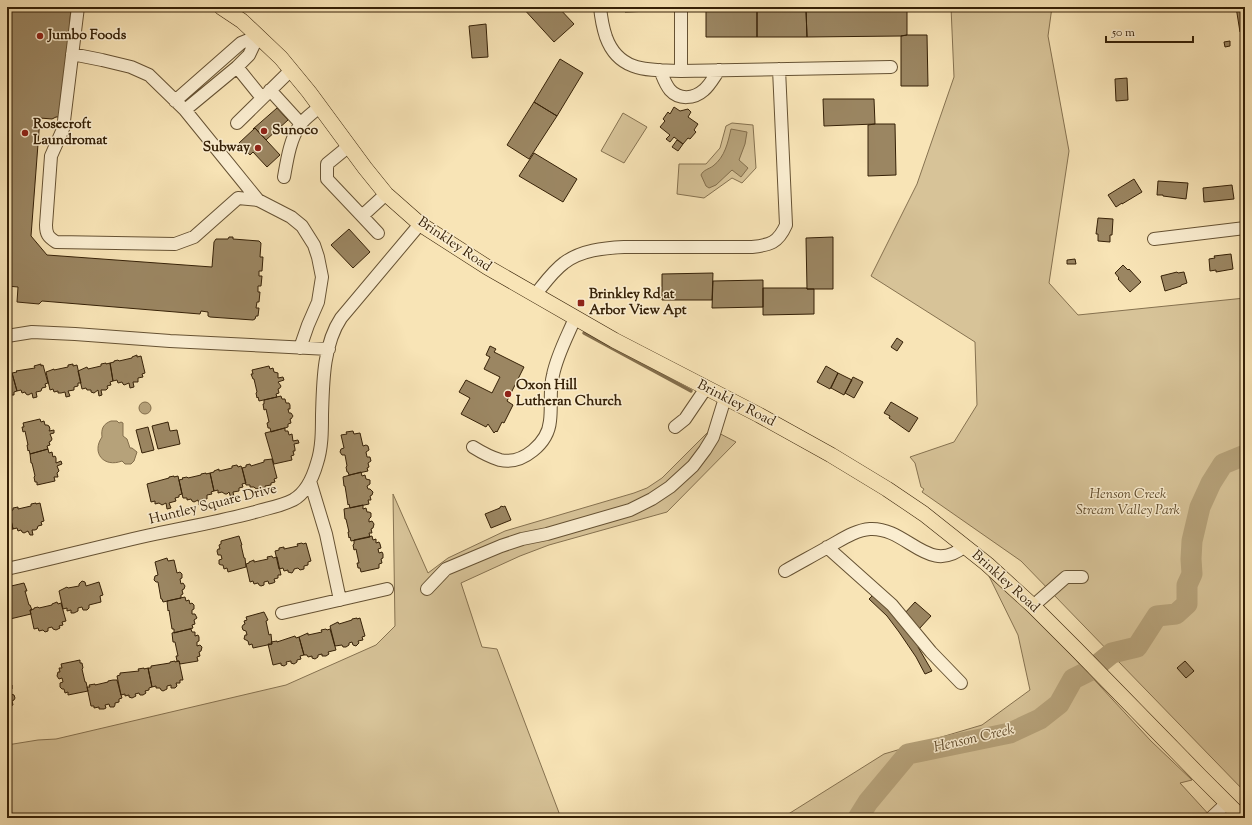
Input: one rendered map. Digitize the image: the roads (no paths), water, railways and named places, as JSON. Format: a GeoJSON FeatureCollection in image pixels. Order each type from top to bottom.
{"type":"FeatureCollection","features":[{"type":"Feature","properties":{"kind":"main road","name":"Brinkley Road"},"geometry":{"type":"LineString","coordinates":[[221,7],[242,21],[281,58],[309,92],[348,146],[386,194],[420,224],[486,267],[575,318],[831,454],[924,514],[987,564],[1033,606],[1242,818]]}},
{"type":"Feature","properties":{"kind":"street"},"geometry":{"type":"LineString","coordinates":[[78,7],[63,129],[51,156],[46,225],[46,233],[49,238],[56,242],[175,244],[194,237],[238,198],[258,200],[291,217],[302,226],[314,245],[318,257],[322,277],[318,302],[300,348]]}},
{"type":"Feature","properties":{"kind":"street"},"geometry":{"type":"LineString","coordinates":[[681,7],[681,71]]}},
{"type":"Feature","properties":{"kind":"street"},"geometry":{"type":"LineString","coordinates":[[598,9],[609,44],[618,57],[629,65],[638,68],[681,71],[891,66]]}},
{"type":"Feature","properties":{"kind":"street"},"geometry":{"type":"LineString","coordinates":[[175,101],[241,43],[258,36]]}},
{"type":"Feature","properties":{"kind":"street"},"geometry":{"type":"LineString","coordinates":[[185,110],[237,67],[249,55],[258,36]]}},
{"type":"Feature","properties":{"kind":"street"},"geometry":{"type":"LineString","coordinates":[[72,54],[130,67],[149,75],[185,110],[258,200]]}},
{"type":"Feature","properties":{"kind":"street"},"geometry":{"type":"LineString","coordinates":[[237,67],[301,124]]}},
{"type":"Feature","properties":{"kind":"street"},"geometry":{"type":"LineString","coordinates":[[535,295],[565,262],[594,250],[624,247],[752,247],[765,245],[775,241],[781,235],[786,225],[779,69]]}},
{"type":"Feature","properties":{"kind":"street"},"geometry":{"type":"LineString","coordinates":[[237,124],[291,70]]}},
{"type":"Feature","properties":{"kind":"street"},"geometry":{"type":"LineString","coordinates":[[660,70],[667,86],[671,91],[682,97],[690,97],[704,90],[719,70]]}},
{"type":"Feature","properties":{"kind":"street"},"geometry":{"type":"LineString","coordinates":[[284,177],[294,136],[301,124],[319,107]]}},
{"type":"Feature","properties":{"kind":"street"},"geometry":{"type":"LineString","coordinates":[[348,146],[327,164],[327,179],[378,233]]}},
{"type":"Feature","properties":{"kind":"street"},"geometry":{"type":"LineString","coordinates":[[362,216],[386,194]]}},
{"type":"Feature","properties":{"kind":"street","name":"Huntley Square Drive"},"geometry":{"type":"LineString","coordinates":[[7,569],[246,514],[293,500],[304,492],[318,462],[321,447],[325,371],[333,333],[342,318],[420,224]]}},
{"type":"Feature","properties":{"kind":"street"},"geometry":{"type":"LineString","coordinates":[[1154,239],[1245,228]]}},
{"type":"Feature","properties":{"kind":"street"},"geometry":{"type":"LineString","coordinates":[[472,447],[486,455],[501,460],[517,460],[534,451],[546,437],[550,422],[552,376],[558,357],[575,318]]}},
{"type":"Feature","properties":{"kind":"street"},"geometry":{"type":"LineString","coordinates":[[7,336],[32,332],[329,349]]}},
{"type":"Feature","properties":{"kind":"street"},"geometry":{"type":"LineString","coordinates":[[675,427],[685,420],[706,388]]}},
{"type":"Feature","properties":{"kind":"street"},"geometry":{"type":"LineString","coordinates":[[427,589],[446,569],[501,546],[630,510],[652,499],[670,487],[693,466],[705,450],[713,437],[725,398]]}},
{"type":"Feature","properties":{"kind":"street"},"geometry":{"type":"LineString","coordinates":[[310,481],[326,534],[340,600]]}},
{"type":"Feature","properties":{"kind":"street"},"geometry":{"type":"LineString","coordinates":[[785,571],[854,533],[870,529],[882,530],[891,533],[924,552],[938,557],[952,555],[965,546]]}},
{"type":"Feature","properties":{"kind":"street"},"geometry":{"type":"LineString","coordinates":[[827,547],[892,605],[931,652],[961,683]]}},
{"type":"Feature","properties":{"kind":"street"},"geometry":{"type":"LineString","coordinates":[[1033,606],[1066,577],[1082,577]]}},
{"type":"Feature","properties":{"kind":"street"},"geometry":{"type":"LineString","coordinates":[[282,613],[387,589]]}},
{"type":"Feature","properties":{"kind":"street"},"geometry":{"type":"LineString","coordinates":[[1212,818],[1227,803]]}},
{"type":"Feature","properties":{"kind":"waterway"},"geometry":{"type":"LineString","coordinates":[[584,333],[691,391]]}},
{"type":"Feature","properties":{"kind":"waterway","name":"Henson Creek"},"geometry":{"type":"LineString","coordinates":[[858,818],[868,802],[908,754],[1010,733],[1040,719],[1059,704],[1073,679],[1091,670],[1112,653],[1137,647],[1157,616],[1176,614],[1187,604],[1187,585],[1192,574],[1192,541],[1200,507],[1211,483],[1223,464],[1245,455]]}},
{"type":"Feature","properties":{"kind":"place","name":"Jumbo Foods"},"geometry":{"type":"Point","coordinates":[40,36]}},
{"type":"Feature","properties":{"kind":"place","name":"Sunoco"},"geometry":{"type":"Point","coordinates":[264,131]}},
{"type":"Feature","properties":{"kind":"place","name":"Rosecroft Laundromat"},"geometry":{"type":"Point","coordinates":[25,133]}},
{"type":"Feature","properties":{"kind":"place","name":"Subway"},"geometry":{"type":"Point","coordinates":[258,148]}},
{"type":"Feature","properties":{"kind":"place","name":"Brinkley Rd at Arbor View Apt"},"geometry":{"type":"Point","coordinates":[581,303]}},
{"type":"Feature","properties":{"kind":"place","name":"Oxon Hill Lutheran Church"},"geometry":{"type":"Point","coordinates":[508,394]}},
{"type":"Feature","properties":{"kind":"park label","name":"Henson Creek Stream Valley Park"},"geometry":{"type":"Point","coordinates":[1128,504]}}]}
